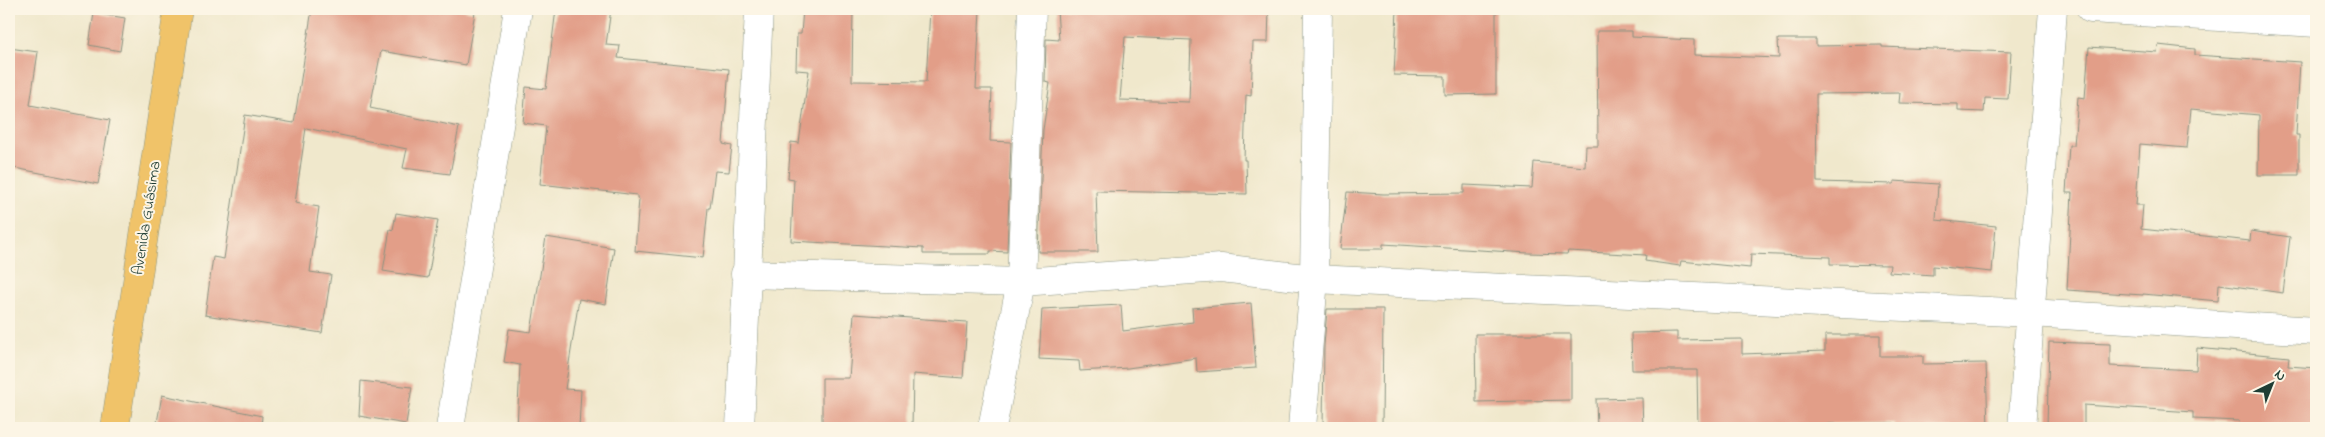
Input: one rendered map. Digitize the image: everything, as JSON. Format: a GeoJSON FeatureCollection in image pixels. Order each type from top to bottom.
{"type":"FeatureCollection","features":[{"type":"Feature","properties":{"kind":"main road","name":"Avenida Guásima"},"geometry":{"type":"LineString","coordinates":[[115,428],[178,9]]}},
{"type":"Feature","properties":{"kind":"street"},"geometry":{"type":"LineString","coordinates":[[450,428],[518,9]]}},
{"type":"Feature","properties":{"kind":"street"},"geometry":{"type":"LineString","coordinates":[[740,428],[759,9]]}},
{"type":"Feature","properties":{"kind":"street"},"geometry":{"type":"LineString","coordinates":[[992,428],[1021,282],[1032,9]]}},
{"type":"Feature","properties":{"kind":"street"},"geometry":{"type":"LineString","coordinates":[[1302,428],[1314,279],[1318,9]]}},
{"type":"Feature","properties":{"kind":"street"},"geometry":{"type":"LineString","coordinates":[[2022,428],[2053,9]]}},
{"type":"Feature","properties":{"kind":"street"},"geometry":{"type":"LineString","coordinates":[[2091,9],[2316,23]]}},
{"type":"Feature","properties":{"kind":"street"},"geometry":{"type":"LineString","coordinates":[[746,274],[1021,282],[1221,268],[1314,279],[2031,313],[2316,331]]}},
{"type":"Feature","properties":{"kind":"building"},"geometry":{"type":"Polygon","coordinates":[[[312,9],[458,9],[475,12],[466,65],[381,51],[370,108],[459,127],[450,174],[403,168],[407,149],[306,128],[295,203],[319,207],[310,272],[331,275],[322,333],[205,315],[213,257],[224,259],[245,115],[294,123],[312,9]]]}},
{"type":"Feature","properties":{"kind":"building"},"geometry":{"type":"Polygon","coordinates":[[[556,9],[611,9],[606,45],[620,46],[618,58],[729,69],[723,144],[732,146],[729,172],[715,171],[710,208],[708,208],[703,258],[635,251],[639,199],[637,195],[540,184],[546,126],[523,123],[526,87],[546,89],[556,9]]]}},
{"type":"Feature","properties":{"kind":"building"},"geometry":{"type":"Polygon","coordinates":[[[803,9],[853,9],[852,81],[926,82],[930,9],[980,9],[976,89],[992,89],[990,141],[1011,142],[1007,252],[990,251],[990,254],[923,254],[923,248],[791,241],[794,179],[788,178],[791,142],[799,143],[809,71],[796,70],[797,34],[801,34],[803,9]]]}},
{"type":"Feature","properties":{"kind":"building"},"geometry":{"type":"Polygon","coordinates":[[[1057,9],[1269,9],[1268,42],[1253,42],[1251,96],[1246,95],[1244,160],[1246,160],[1247,194],[1096,191],[1098,252],[1038,252],[1043,130],[1050,83],[1045,82],[1046,39],[1059,40],[1057,9]],[[1125,37],[1120,100],[1189,102],[1191,40],[1125,37]]]}},
{"type":"Feature","properties":{"kind":"building"},"geometry":{"type":"Polygon","coordinates":[[[1397,9],[1496,9],[1496,94],[1445,95],[1445,76],[1394,75],[1397,9]]]}},
{"type":"Feature","properties":{"kind":"building"},"geometry":{"type":"Polygon","coordinates":[[[94,13],[125,18],[120,51],[89,45],[94,13]]]}},
{"type":"Feature","properties":{"kind":"building"},"geometry":{"type":"Polygon","coordinates":[[[1597,31],[1632,31],[1632,37],[1694,40],[1694,55],[1779,58],[1778,39],[1816,39],[1816,46],[1882,45],[1882,47],[2011,52],[2008,99],[1985,98],[1984,112],[1958,111],[1958,104],[1899,103],[1900,93],[1816,94],[1817,182],[1894,184],[1894,181],[1938,184],[1936,220],[1996,226],[1992,272],[1933,266],[1933,275],[1889,272],[1890,265],[1830,264],[1830,257],[1751,254],[1750,268],[1681,261],[1680,266],[1645,261],[1646,255],[1568,251],[1567,254],[1528,253],[1383,244],[1383,249],[1340,249],[1347,192],[1384,194],[1464,193],[1464,185],[1532,188],[1534,162],[1585,167],[1586,146],[1598,146],[1597,31]]]}},
{"type":"Feature","properties":{"kind":"building"},"geometry":{"type":"Polygon","coordinates":[[[2158,45],[2195,49],[2195,55],[2300,62],[2296,135],[2299,135],[2299,175],[2258,175],[2259,115],[2191,109],[2187,148],[2140,144],[2136,205],[2143,205],[2141,229],[2250,241],[2251,231],[2290,237],[2283,293],[2219,284],[2218,301],[2143,294],[2067,290],[2072,193],[2066,193],[2069,145],[2074,145],[2078,97],[2085,98],[2089,47],[2157,52],[2158,45]]]}},
{"type":"Feature","properties":{"kind":"building"},"geometry":{"type":"Polygon","coordinates":[[[9,48],[38,52],[30,105],[110,120],[98,184],[9,167],[9,48]]]}},
{"type":"Feature","properties":{"kind":"building"},"geometry":{"type":"Polygon","coordinates":[[[396,213],[438,220],[428,278],[383,271],[390,229],[393,230],[396,213]]]}},
{"type":"Feature","properties":{"kind":"building"},"geometry":{"type":"Polygon","coordinates":[[[546,237],[614,248],[606,304],[579,299],[565,389],[581,390],[579,428],[517,428],[520,365],[504,362],[509,329],[531,332],[546,237]]]}},
{"type":"Feature","properties":{"kind":"building"},"geometry":{"type":"Polygon","coordinates":[[[1251,303],[1256,368],[1197,372],[1196,358],[1128,368],[1080,371],[1079,361],[1039,359],[1042,309],[1121,305],[1123,331],[1193,322],[1192,308],[1251,303]]]}},
{"type":"Feature","properties":{"kind":"building"},"geometry":{"type":"Polygon","coordinates":[[[1327,309],[1383,309],[1382,428],[1323,428],[1324,345],[1327,309]]]}},
{"type":"Feature","properties":{"kind":"building"},"geometry":{"type":"Polygon","coordinates":[[[854,314],[967,322],[963,378],[913,374],[912,428],[822,428],[822,378],[849,378],[854,314]]]}},
{"type":"Feature","properties":{"kind":"building"},"geometry":{"type":"Polygon","coordinates":[[[1677,332],[1677,340],[1742,339],[1742,354],[1825,351],[1825,335],[1880,335],[1880,356],[1923,356],[1923,364],[1986,363],[1988,428],[1894,428],[1894,423],[1810,424],[1811,428],[1698,428],[1697,370],[1632,370],[1631,333],[1677,332]]]}},
{"type":"Feature","properties":{"kind":"building"},"geometry":{"type":"Polygon","coordinates":[[[1475,334],[1571,334],[1571,400],[1476,402],[1475,334]]]}},
{"type":"Feature","properties":{"kind":"building"},"geometry":{"type":"Polygon","coordinates":[[[2049,342],[2110,344],[2110,366],[2196,370],[2197,348],[2289,357],[2288,366],[2316,368],[2316,428],[2238,428],[2239,421],[2193,419],[2193,412],[2084,405],[2084,428],[2047,428],[2049,342]]]}},
{"type":"Feature","properties":{"kind":"building"},"geometry":{"type":"Polygon","coordinates":[[[361,381],[412,387],[406,424],[359,416],[361,381]]]}},
{"type":"Feature","properties":{"kind":"building"},"geometry":{"type":"Polygon","coordinates":[[[162,395],[262,416],[261,428],[156,428],[162,395]]]}},
{"type":"Feature","properties":{"kind":"building"},"geometry":{"type":"Polygon","coordinates":[[[1642,398],[1643,428],[1597,428],[1596,399],[1642,398]]]}}]}
